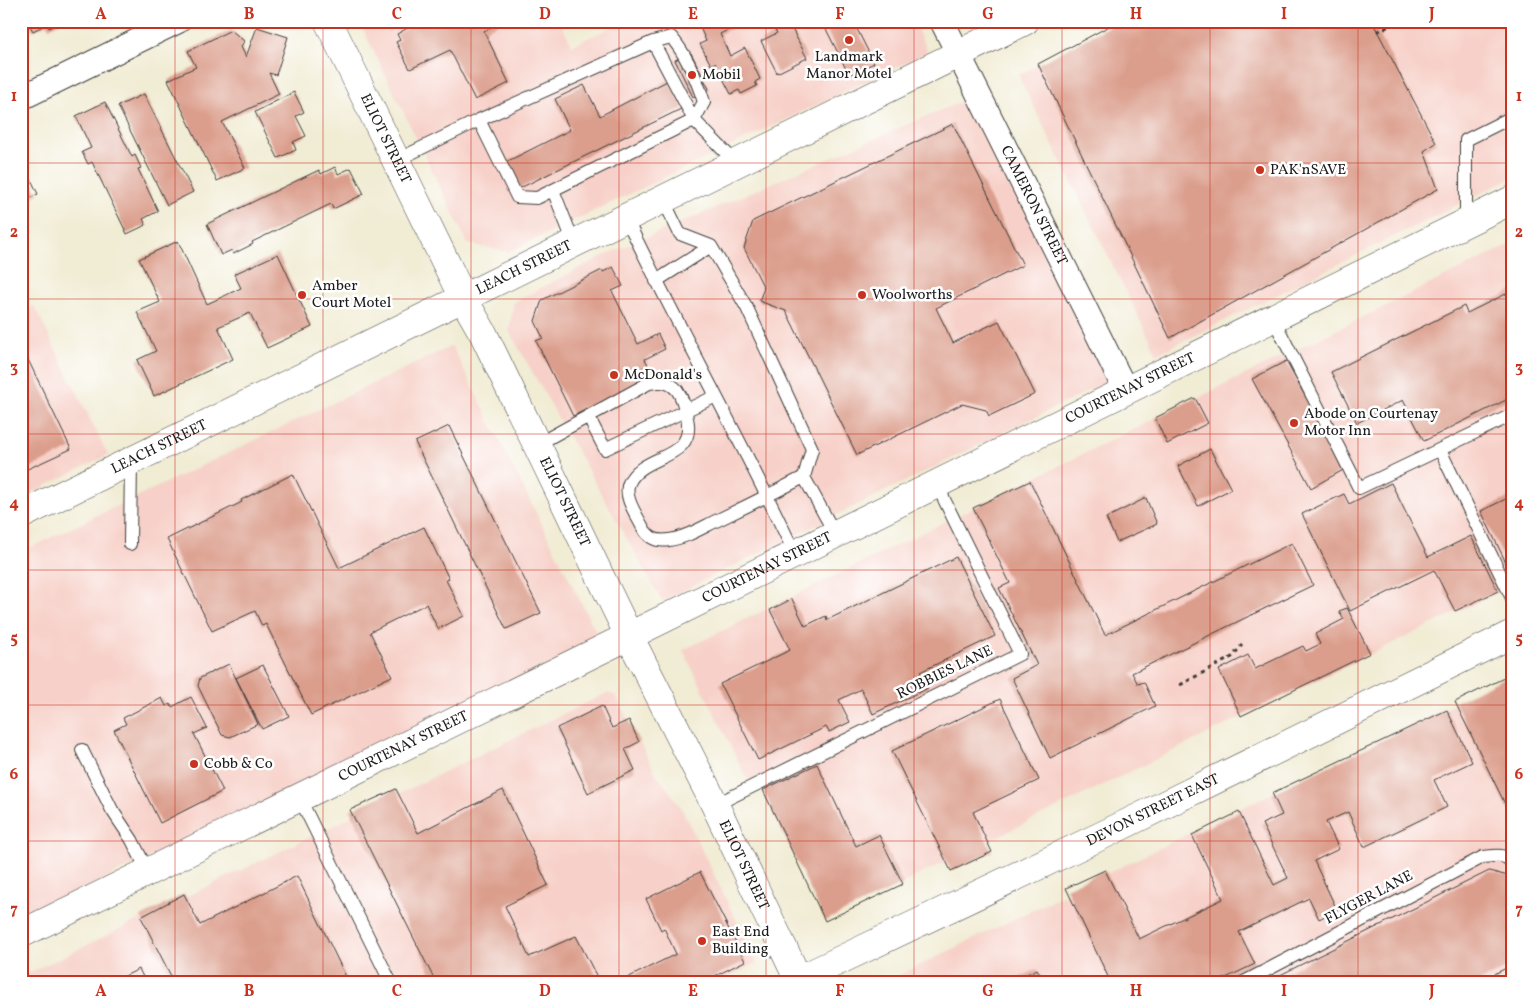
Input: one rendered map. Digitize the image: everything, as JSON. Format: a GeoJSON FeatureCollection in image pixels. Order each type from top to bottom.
{"type":"FeatureCollection","features":[{"type":"Feature","properties":{"kind":"main road","name":"ELIOT STREET"},"geometry":{"type":"LineString","coordinates":[[328,21],[463,298],[483,333],[629,636],[715,805],[797,982]]}},
{"type":"Feature","properties":{"kind":"main road","name":"LEACH STREET"},"geometry":{"type":"LineString","coordinates":[[21,515],[1025,21]]}},
{"type":"Feature","properties":{"kind":"main road","name":"COURTENAY STREET"},"geometry":{"type":"LineString","coordinates":[[21,934],[1512,200]]}},
{"type":"Feature","properties":{"kind":"main road","name":"DEVON STREET EAST"},"geometry":{"type":"LineString","coordinates":[[797,982],[1103,835],[1512,634]]}},
{"type":"Feature","properties":{"kind":"street"},"geometry":{"type":"LineString","coordinates":[[21,98],[178,21]]}},
{"type":"Feature","properties":{"kind":"street","name":"CAMERON STREET"},"geometry":{"type":"LineString","coordinates":[[942,21],[1126,391]]}},
{"type":"Feature","properties":{"kind":"lane"},"geometry":{"type":"LineString","coordinates":[[397,160],[479,120],[654,42],[671,37],[681,51],[704,102],[694,120],[537,198],[517,197],[479,120]]}},
{"type":"Feature","properties":{"kind":"lane"},"geometry":{"type":"LineString","coordinates":[[654,42],[694,120],[737,164]]}},
{"type":"Feature","properties":{"kind":"lane"},"geometry":{"type":"LineString","coordinates":[[1466,222],[1466,140],[1512,117]]}},
{"type":"Feature","properties":{"kind":"lane"},"geometry":{"type":"LineString","coordinates":[[553,190],[574,243]]}},
{"type":"Feature","properties":{"kind":"lane"},"geometry":{"type":"LineString","coordinates":[[663,198],[680,234],[711,246],[747,308],[812,449],[804,477],[835,534]]}},
{"type":"Feature","properties":{"kind":"lane"},"geometry":{"type":"LineString","coordinates":[[626,218],[656,281],[768,495],[796,554]]}},
{"type":"Feature","properties":{"kind":"lane"},"geometry":{"type":"LineString","coordinates":[[656,281],[711,246]]}},
{"type":"Feature","properties":{"kind":"lane"},"geometry":{"type":"LineString","coordinates":[[1273,318],[1359,488],[1512,415]]}},
{"type":"Feature","properties":{"kind":"lane"},"geometry":{"type":"LineString","coordinates":[[536,445],[650,383],[664,381],[675,387],[682,396],[688,423],[688,437],[680,449],[640,469],[632,478],[627,488],[635,512],[645,531],[652,539],[660,541],[684,536],[804,477]]}},
{"type":"Feature","properties":{"kind":"lane"},"geometry":{"type":"LineString","coordinates":[[588,416],[605,450],[716,396]]}},
{"type":"Feature","properties":{"kind":"lane"},"geometry":{"type":"LineString","coordinates":[[1440,450],[1512,598]]}},
{"type":"Feature","properties":{"kind":"lane"},"geometry":{"type":"LineString","coordinates":[[130,544],[131,461]]}},
{"type":"Feature","properties":{"kind":"lane","name":"ROBBIES LANE"},"geometry":{"type":"LineString","coordinates":[[715,805],[1020,654],[936,484]]}},
{"type":"Feature","properties":{"kind":"lane"},"geometry":{"type":"LineString","coordinates":[[82,750],[112,810],[132,840],[148,872]]}},
{"type":"Feature","properties":{"kind":"lane"},"geometry":{"type":"LineString","coordinates":[[299,797],[391,983]]}},
{"type":"Feature","properties":{"kind":"lane","name":"FLYGER LANE"},"geometry":{"type":"LineString","coordinates":[[1242,983],[1483,857],[1500,856],[1508,858],[1512,862]]}},
{"type":"Feature","properties":{"kind":"path"},"geometry":{"type":"LineString","coordinates":[[1377,32],[1399,21]]}},
{"type":"Feature","properties":{"kind":"path"},"geometry":{"type":"LineString","coordinates":[[1180,685],[1232,657],[1242,645]]}},
{"type":"Feature","properties":{"kind":"shaded area"},"geometry":{"type":"Polygon","coordinates":[[[359,21],[560,21],[572,46],[623,21],[913,21],[928,52],[508,252],[468,244],[359,21]]]}},
{"type":"Feature","properties":{"kind":"shaded area","name":"PAK'nSAVE"},"geometry":{"type":"Polygon","coordinates":[[[1125,21],[1512,21],[1512,178],[1157,354],[1018,75],[1125,21]]]}},
{"type":"Feature","properties":{"kind":"shaded area"},"geometry":{"type":"Polygon","coordinates":[[[969,98],[1109,381],[662,601],[509,331],[514,302],[599,258],[969,98]]]}},
{"type":"Feature","properties":{"kind":"shaded area"},"geometry":{"type":"Polygon","coordinates":[[[1512,244],[1512,585],[825,921],[760,786],[746,777],[683,650],[1512,244]]]}},
{"type":"Feature","properties":{"kind":"shaded area"},"geometry":{"type":"Polygon","coordinates":[[[34,306],[108,455],[21,498],[21,312],[34,306]]]}},
{"type":"Feature","properties":{"kind":"shaded area"},"geometry":{"type":"Polygon","coordinates":[[[452,346],[600,640],[21,919],[21,552],[452,346]]]}},
{"type":"Feature","properties":{"kind":"shaded area"},"geometry":{"type":"Polygon","coordinates":[[[1512,676],[1512,983],[883,983],[1512,676]]]}},
{"type":"Feature","properties":{"kind":"shaded area"},"geometry":{"type":"Polygon","coordinates":[[[607,693],[616,696],[656,774],[681,807],[757,963],[717,983],[21,983],[21,977],[607,693]]]}},
{"type":"Feature","properties":{"kind":"building"},"geometry":{"type":"Polygon","coordinates":[[[27,21],[62,21],[49,28],[47,24],[33,31],[27,21]]]}},
{"type":"Feature","properties":{"kind":"building"},"geometry":{"type":"Polygon","coordinates":[[[386,21],[404,21],[389,28],[386,21]]]}},
{"type":"Feature","properties":{"kind":"building"},"geometry":{"type":"Polygon","coordinates":[[[420,21],[498,21],[499,23],[484,31],[509,83],[475,100],[450,50],[410,69],[396,42],[400,40],[397,34],[420,21]]]}},
{"type":"Feature","properties":{"kind":"building"},"geometry":{"type":"Polygon","coordinates":[[[697,21],[736,21],[738,25],[720,34],[730,56],[745,48],[760,79],[755,82],[757,86],[741,94],[739,90],[731,94],[715,63],[711,65],[700,44],[706,41],[697,21]]]}},
{"type":"Feature","properties":{"kind":"building"},"geometry":{"type":"Polygon","coordinates":[[[776,21],[788,21],[807,58],[777,73],[761,41],[777,33],[771,24],[776,21]]]}},
{"type":"Feature","properties":{"kind":"building"},"geometry":{"type":"Polygon","coordinates":[[[822,21],[853,21],[874,63],[849,75],[822,21]]]}},
{"type":"Feature","properties":{"kind":"building","name":"PAK'nSAVE"},"geometry":{"type":"Polygon","coordinates":[[[1119,21],[1372,21],[1436,143],[1424,151],[1438,189],[1170,338],[1038,64],[1119,21]]]}},
{"type":"Feature","properties":{"kind":"building"},"geometry":{"type":"Polygon","coordinates":[[[257,27],[288,37],[276,75],[269,73],[279,94],[222,122],[245,168],[217,181],[168,80],[196,67],[188,51],[231,30],[244,41],[241,47],[246,57],[257,27]]]}},
{"type":"Feature","properties":{"kind":"building","name":"Mobil"},"geometry":{"type":"Polygon","coordinates":[[[691,53],[709,89],[693,97],[675,60],[691,53]]]}},
{"type":"Feature","properties":{"kind":"building"},"geometry":{"type":"Polygon","coordinates":[[[669,80],[683,108],[516,190],[504,163],[570,130],[555,99],[584,85],[600,116],[669,80]]]}},
{"type":"Feature","properties":{"kind":"building"},"geometry":{"type":"Polygon","coordinates":[[[294,92],[304,112],[296,116],[306,136],[293,142],[296,150],[278,158],[255,112],[294,92]]]}},
{"type":"Feature","properties":{"kind":"building"},"geometry":{"type":"Polygon","coordinates":[[[144,94],[193,192],[167,205],[118,106],[144,94]]]}},
{"type":"Feature","properties":{"kind":"building"},"geometry":{"type":"Polygon","coordinates":[[[105,102],[132,157],[135,155],[141,168],[138,169],[158,211],[143,219],[146,225],[127,234],[92,162],[88,164],[82,152],[91,148],[76,116],[105,102]]]}},
{"type":"Feature","properties":{"kind":"building","name":"Woolworths"},"geometry":{"type":"Polygon","coordinates":[[[953,124],[1023,265],[936,308],[953,343],[999,321],[1035,394],[989,416],[986,410],[962,404],[857,455],[786,311],[759,301],[764,288],[744,248],[753,221],[953,124]]]}},
{"type":"Feature","properties":{"kind":"building"},"geometry":{"type":"Polygon","coordinates":[[[21,159],[38,194],[21,202],[21,159]]]}},
{"type":"Feature","properties":{"kind":"building"},"geometry":{"type":"Polygon","coordinates":[[[335,167],[338,174],[351,168],[364,194],[333,209],[331,204],[252,242],[253,244],[233,254],[232,250],[221,255],[207,224],[319,170],[321,174],[335,167]]]}},
{"type":"Feature","properties":{"kind":"building"},"geometry":{"type":"Polygon","coordinates":[[[178,241],[207,304],[241,288],[234,274],[278,254],[312,327],[267,348],[250,313],[218,327],[233,359],[154,396],[137,360],[156,351],[137,312],[160,302],[139,259],[178,241]]]}},
{"type":"Feature","properties":{"kind":"building"},"geometry":{"type":"Polygon","coordinates":[[[613,267],[623,286],[612,291],[638,344],[658,334],[665,349],[645,359],[648,365],[638,370],[643,382],[573,416],[536,341],[543,338],[535,321],[542,300],[602,270],[603,272],[613,267]]]}},
{"type":"Feature","properties":{"kind":"building"},"geometry":{"type":"Polygon","coordinates":[[[1512,291],[1512,397],[1424,441],[1403,400],[1357,423],[1331,372],[1464,306],[1467,313],[1512,291]]]}},
{"type":"Feature","properties":{"kind":"building"},"geometry":{"type":"Polygon","coordinates":[[[21,345],[71,449],[21,472],[21,345]]]}},
{"type":"Feature","properties":{"kind":"building"},"geometry":{"type":"Polygon","coordinates":[[[1286,361],[1345,469],[1311,488],[1252,379],[1286,361]]]}},
{"type":"Feature","properties":{"kind":"building"},"geometry":{"type":"Polygon","coordinates":[[[1195,398],[1208,423],[1167,444],[1155,418],[1195,398]]]}},
{"type":"Feature","properties":{"kind":"building"},"geometry":{"type":"Polygon","coordinates":[[[449,426],[541,613],[506,629],[415,442],[449,426]]]}},
{"type":"Feature","properties":{"kind":"building"},"geometry":{"type":"Polygon","coordinates":[[[1210,449],[1231,489],[1198,506],[1178,466],[1210,449]]]}},
{"type":"Feature","properties":{"kind":"building"},"geometry":{"type":"Polygon","coordinates":[[[293,474],[339,568],[424,527],[449,579],[446,580],[464,616],[438,629],[426,604],[370,632],[392,676],[311,715],[266,624],[262,626],[255,611],[212,631],[167,539],[242,502],[241,500],[293,474]]]}},
{"type":"Feature","properties":{"kind":"building"},"geometry":{"type":"Polygon","coordinates":[[[1030,481],[1105,635],[1292,543],[1313,585],[1132,673],[1138,684],[1144,682],[1155,706],[1050,758],[1012,678],[1037,665],[999,588],[1010,583],[973,508],[1030,481]]]}},
{"type":"Feature","properties":{"kind":"building"},"geometry":{"type":"Polygon","coordinates":[[[1391,483],[1428,557],[1471,536],[1498,591],[1455,611],[1434,570],[1350,611],[1302,514],[1344,494],[1349,504],[1391,483]]]}},
{"type":"Feature","properties":{"kind":"building"},"geometry":{"type":"Polygon","coordinates":[[[1512,496],[1512,575],[1481,511],[1512,496]]]}},
{"type":"Feature","properties":{"kind":"building"},"geometry":{"type":"Polygon","coordinates":[[[1146,498],[1157,524],[1117,542],[1106,518],[1146,498]]]}},
{"type":"Feature","properties":{"kind":"building"},"geometry":{"type":"Polygon","coordinates":[[[956,557],[995,636],[920,672],[928,688],[873,714],[861,689],[839,700],[850,722],[829,732],[826,727],[758,760],[720,684],[790,650],[770,610],[792,599],[805,626],[826,616],[827,620],[956,557]]]}},
{"type":"Feature","properties":{"kind":"building"},"geometry":{"type":"Polygon","coordinates":[[[1347,608],[1370,653],[1241,716],[1219,670],[1248,655],[1255,669],[1303,646],[1306,651],[1320,644],[1315,634],[1344,619],[1339,611],[1347,608]]]}},
{"type":"Feature","properties":{"kind":"building"},"geometry":{"type":"Polygon","coordinates":[[[229,664],[258,724],[230,737],[222,735],[198,686],[200,678],[229,664]]]}},
{"type":"Feature","properties":{"kind":"building"},"geometry":{"type":"Polygon","coordinates":[[[263,665],[289,716],[262,729],[236,678],[263,665]]]}},
{"type":"Feature","properties":{"kind":"building"},"geometry":{"type":"Polygon","coordinates":[[[1512,674],[1512,806],[1507,808],[1455,702],[1512,674]]]}},
{"type":"Feature","properties":{"kind":"building"},"geometry":{"type":"Polygon","coordinates":[[[191,697],[207,728],[194,734],[223,791],[160,823],[114,730],[126,724],[123,718],[162,698],[166,706],[170,704],[172,707],[191,697]]]}},
{"type":"Feature","properties":{"kind":"building"},"geometry":{"type":"Polygon","coordinates":[[[1000,699],[1039,780],[973,812],[992,852],[951,871],[892,751],[1000,699]]]}},
{"type":"Feature","properties":{"kind":"building"},"geometry":{"type":"Polygon","coordinates":[[[602,706],[612,728],[629,720],[639,742],[625,749],[635,770],[588,793],[557,728],[602,706]]]}},
{"type":"Feature","properties":{"kind":"building"},"geometry":{"type":"Polygon","coordinates":[[[1447,710],[1472,762],[1434,780],[1447,807],[1364,847],[1348,812],[1326,822],[1339,849],[1314,861],[1337,910],[1319,919],[1309,898],[1239,932],[1255,964],[1215,983],[1111,983],[1066,888],[1105,870],[1139,939],[1223,899],[1192,835],[1239,812],[1274,885],[1288,878],[1262,824],[1282,815],[1272,793],[1447,710]]]}},
{"type":"Feature","properties":{"kind":"building"},"geometry":{"type":"Polygon","coordinates":[[[817,764],[856,846],[879,835],[903,884],[825,921],[763,790],[817,764]]]}},
{"type":"Feature","properties":{"kind":"building"},"geometry":{"type":"Polygon","coordinates":[[[396,789],[418,833],[503,790],[548,885],[505,906],[529,957],[576,936],[600,983],[436,983],[350,810],[396,789]]]}},
{"type":"Feature","properties":{"kind":"building"},"geometry":{"type":"Polygon","coordinates":[[[1489,871],[1512,877],[1512,965],[1477,983],[1264,983],[1489,871]]]}},
{"type":"Feature","properties":{"kind":"building","name":"East End Building"},"geometry":{"type":"Polygon","coordinates":[[[700,872],[745,961],[701,983],[617,983],[676,954],[664,928],[661,930],[646,899],[700,872]]]}},
{"type":"Feature","properties":{"kind":"building"},"geometry":{"type":"Polygon","coordinates":[[[297,876],[349,983],[166,983],[173,980],[141,917],[184,894],[200,925],[297,876]]]}},
{"type":"Feature","properties":{"kind":"building"},"geometry":{"type":"Polygon","coordinates":[[[139,969],[146,983],[111,983],[139,969]]]}},
{"type":"Feature","properties":{"kind":"building"},"geometry":{"type":"Polygon","coordinates":[[[1037,969],[1044,983],[1009,983],[1037,969]]]}},
{"type":"Feature","properties":{"kind":"place","name":"Landmark Manor Motel"},"geometry":{"type":"Point","coordinates":[849,40]}},
{"type":"Feature","properties":{"kind":"place","name":"Mobil"},"geometry":{"type":"Point","coordinates":[692,75]}},
{"type":"Feature","properties":{"kind":"place","name":"PAK'nSAVE"},"geometry":{"type":"Point","coordinates":[1260,170]}},
{"type":"Feature","properties":{"kind":"place","name":"Amber Court Motel"},"geometry":{"type":"Point","coordinates":[302,295]}},
{"type":"Feature","properties":{"kind":"place","name":"Woolworths"},"geometry":{"type":"Point","coordinates":[862,295]}},
{"type":"Feature","properties":{"kind":"place","name":"McDonald's"},"geometry":{"type":"Point","coordinates":[614,375]}},
{"type":"Feature","properties":{"kind":"place","name":"Abode on Courtenay Motor Inn"},"geometry":{"type":"Point","coordinates":[1294,423]}},
{"type":"Feature","properties":{"kind":"place","name":"Cobb & Co"},"geometry":{"type":"Point","coordinates":[194,764]}},
{"type":"Feature","properties":{"kind":"place","name":"East End Building"},"geometry":{"type":"Point","coordinates":[702,941]}}]}
